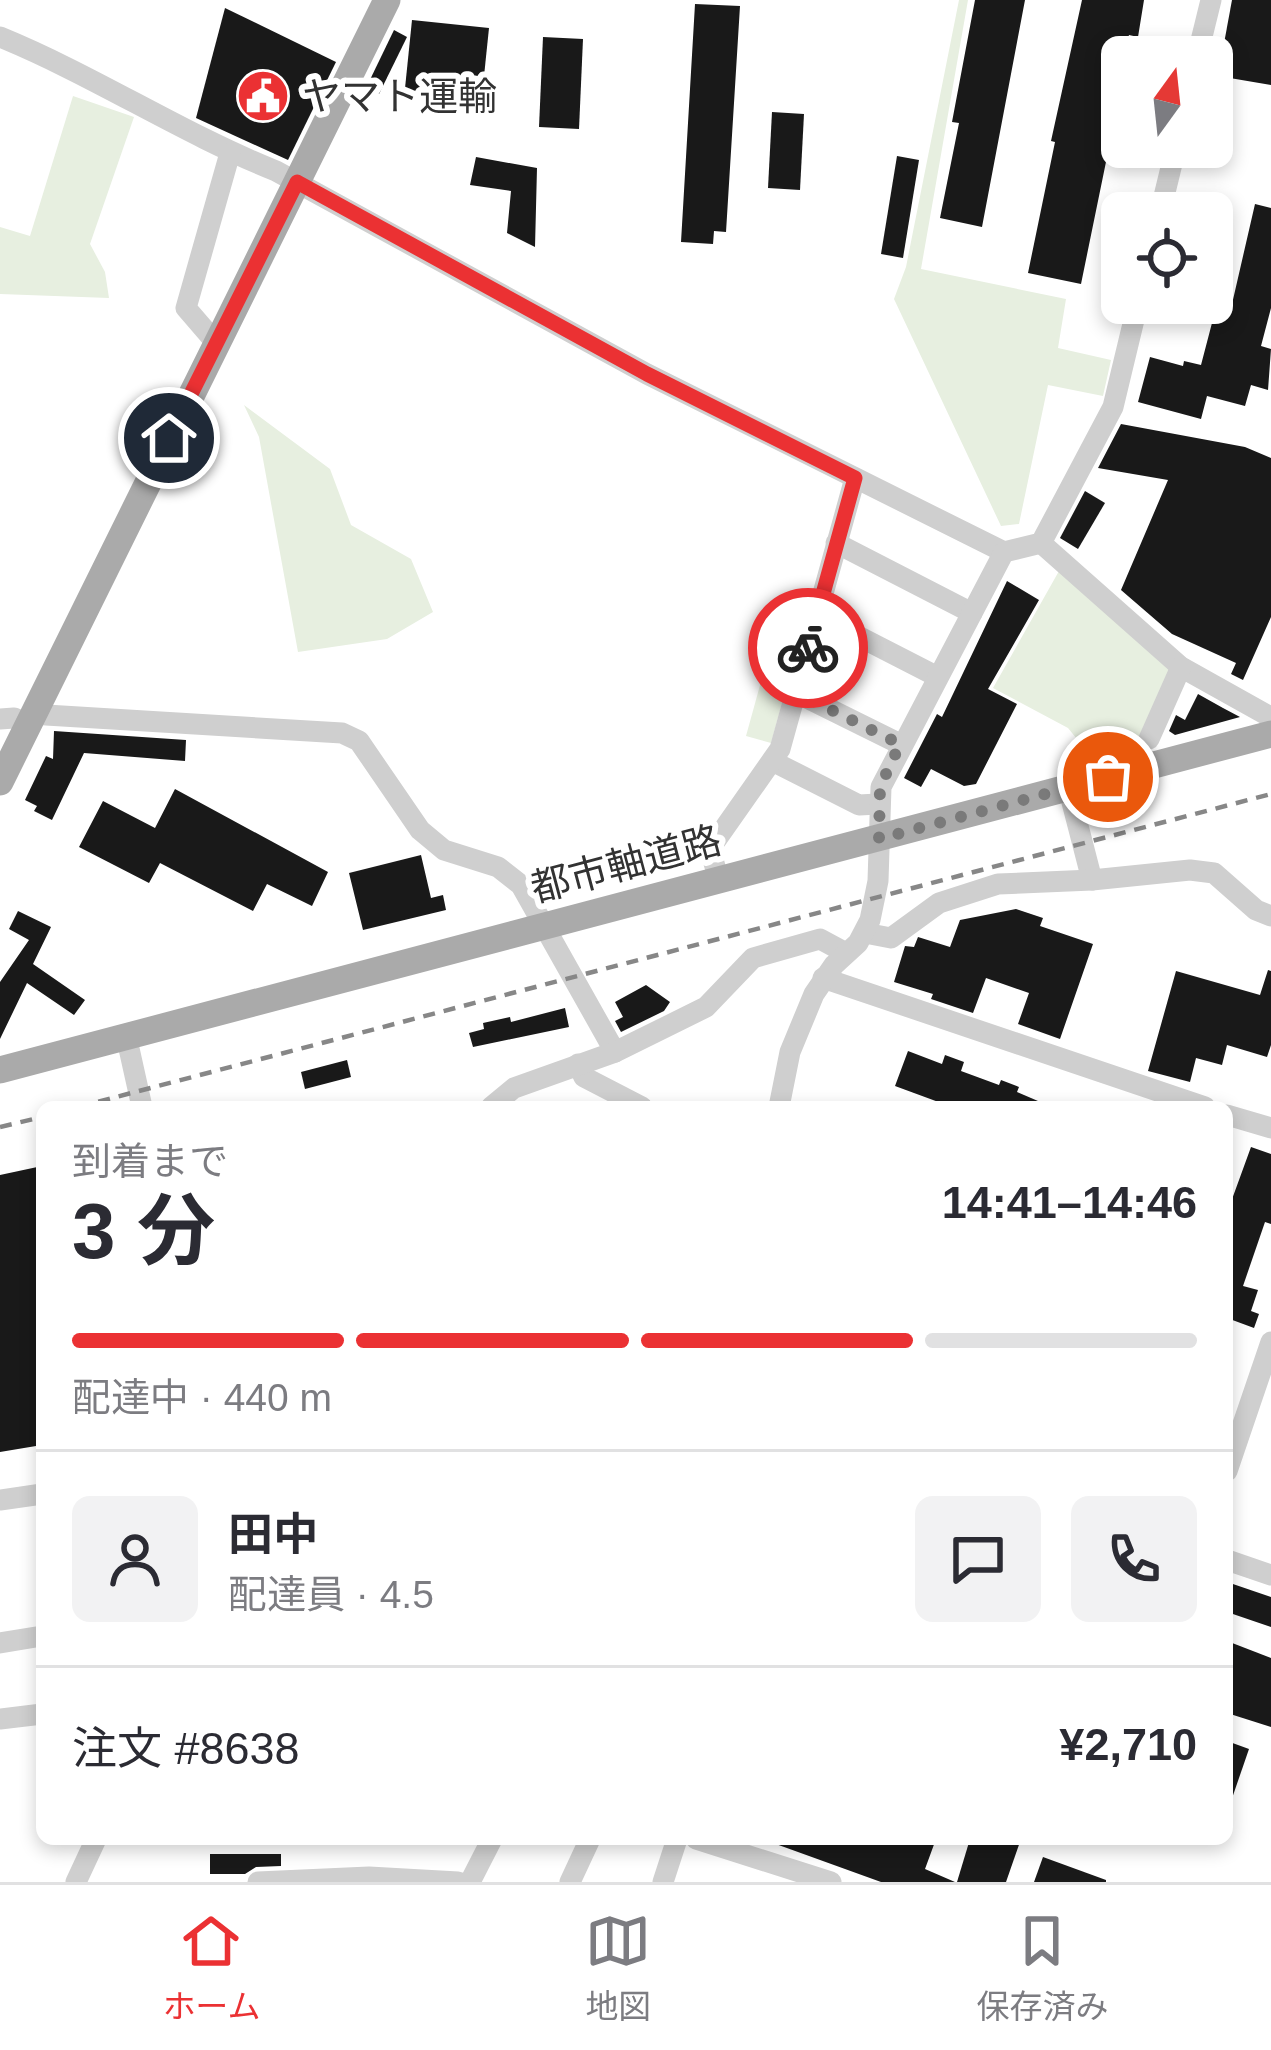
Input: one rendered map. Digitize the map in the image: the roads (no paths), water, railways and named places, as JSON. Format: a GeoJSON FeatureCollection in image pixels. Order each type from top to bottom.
{"type":"FeatureCollection","features":[{"type":"Feature","properties":{"kind":"main road"},"geometry":{"type":"LineString","coordinates":[[0,782],[21,718],[217,344],[387,0]]}},
{"type":"Feature","properties":{"kind":"main road","name":"都市軸道路"},"geometry":{"type":"LineString","coordinates":[[0,1070],[1271,734]]}},
{"type":"Feature","properties":{"kind":"street"},"geometry":{"type":"LineString","coordinates":[[1202,36],[1211,0]]}},
{"type":"Feature","properties":{"kind":"street"},"geometry":{"type":"LineString","coordinates":[[0,37],[297,182],[647,374],[1004,552],[1041,543],[1113,407],[1133,324]]}},
{"type":"Feature","properties":{"kind":"street"},"geometry":{"type":"LineString","coordinates":[[217,344],[185,308],[230,153]]}},
{"type":"Feature","properties":{"kind":"street"},"geometry":{"type":"LineString","coordinates":[[719,880],[711,853],[714,843],[774,762],[855,478]]}},
{"type":"Feature","properties":{"kind":"street"},"geometry":{"type":"LineString","coordinates":[[836,543],[972,613]]}},
{"type":"Feature","properties":{"kind":"street"},"geometry":{"type":"LineString","coordinates":[[1041,543],[1181,668],[1267,715],[1271,722]]}},
{"type":"Feature","properties":{"kind":"street"},"geometry":{"type":"LineString","coordinates":[[780,1101],[790,1052],[823,978],[866,933],[878,881],[880,787],[1004,552]]}},
{"type":"Feature","properties":{"kind":"street"},"geometry":{"type":"LineString","coordinates":[[817,615],[936,676]]}},
{"type":"Feature","properties":{"kind":"street"},"geometry":{"type":"LineString","coordinates":[[1149,739],[1181,668]]}},
{"type":"Feature","properties":{"kind":"street"},"geometry":{"type":"LineString","coordinates":[[797,693],[900,744]]}},
{"type":"Feature","properties":{"kind":"street"},"geometry":{"type":"LineString","coordinates":[[21,718],[46,715],[342,733],[359,741],[420,830],[444,850],[498,867],[521,885],[615,1052]]}},
{"type":"Feature","properties":{"kind":"street"},"geometry":{"type":"LineString","coordinates":[[774,762],[860,805],[878,804]]}},
{"type":"Feature","properties":{"kind":"street"},"geometry":{"type":"LineString","coordinates":[[1068,788],[1092,880]]}},
{"type":"Feature","properties":{"kind":"street"},"geometry":{"type":"LineString","coordinates":[[866,933],[891,938],[939,903],[998,884],[1204,870],[1271,916]]}},
{"type":"Feature","properties":{"kind":"street"},"geometry":{"type":"LineString","coordinates":[[498,1101],[514,1088],[615,1052],[706,1007],[753,958],[820,940],[846,953]]}},
{"type":"Feature","properties":{"kind":"street"},"geometry":{"type":"LineString","coordinates":[[823,978],[1147,1097]]}},
{"type":"Feature","properties":{"kind":"street"},"geometry":{"type":"LineString","coordinates":[[126,1035],[141,1101]]}},
{"type":"Feature","properties":{"kind":"street"},"geometry":{"type":"LineString","coordinates":[[578,1064],[584,1077],[630,1101]]}},
{"type":"Feature","properties":{"kind":"street"},"geometry":{"type":"LineString","coordinates":[[1233,1117],[1271,1128]]}},
{"type":"Feature","properties":{"kind":"street"},"geometry":{"type":"LineString","coordinates":[[1233,1454],[1271,1342]]}},
{"type":"Feature","properties":{"kind":"street"},"geometry":{"type":"LineString","coordinates":[[0,1500],[36,1495]]}},
{"type":"Feature","properties":{"kind":"street"},"geometry":{"type":"LineString","coordinates":[[1233,1562],[1271,1575]]}},
{"type":"Feature","properties":{"kind":"street"},"geometry":{"type":"LineString","coordinates":[[0,1643],[36,1637]]}},
{"type":"Feature","properties":{"kind":"street"},"geometry":{"type":"LineString","coordinates":[[0,1719],[36,1715]]}},
{"type":"Feature","properties":{"kind":"street"},"geometry":{"type":"LineString","coordinates":[[76,1882],[93,1845]]}},
{"type":"Feature","properties":{"kind":"street"},"geometry":{"type":"LineString","coordinates":[[470,1882],[489,1845]]}},
{"type":"Feature","properties":{"kind":"street"},"geometry":{"type":"LineString","coordinates":[[570,1882],[587,1845]]}},
{"type":"Feature","properties":{"kind":"street"},"geometry":{"type":"LineString","coordinates":[[663,1882],[674,1845]]}},
{"type":"Feature","properties":{"kind":"street"},"geometry":{"type":"LineString","coordinates":[[715,1845],[831,1882]]}},
{"type":"Feature","properties":{"kind":"street"},"geometry":{"type":"LineString","coordinates":[[258,1882],[369,1877],[458,1882]]}},
{"type":"Feature","properties":{"kind":"railway"},"geometry":{"type":"LineString","coordinates":[[101,1101],[1271,794]]}},
{"type":"Feature","properties":{"kind":"railway"},"geometry":{"type":"LineString","coordinates":[[0,1127],[36,1118]]}},
{"type":"Feature","properties":{"kind":"place","name":"ヤマト運輸"},"geometry":{"type":"Point","coordinates":[263,96]}}]}
